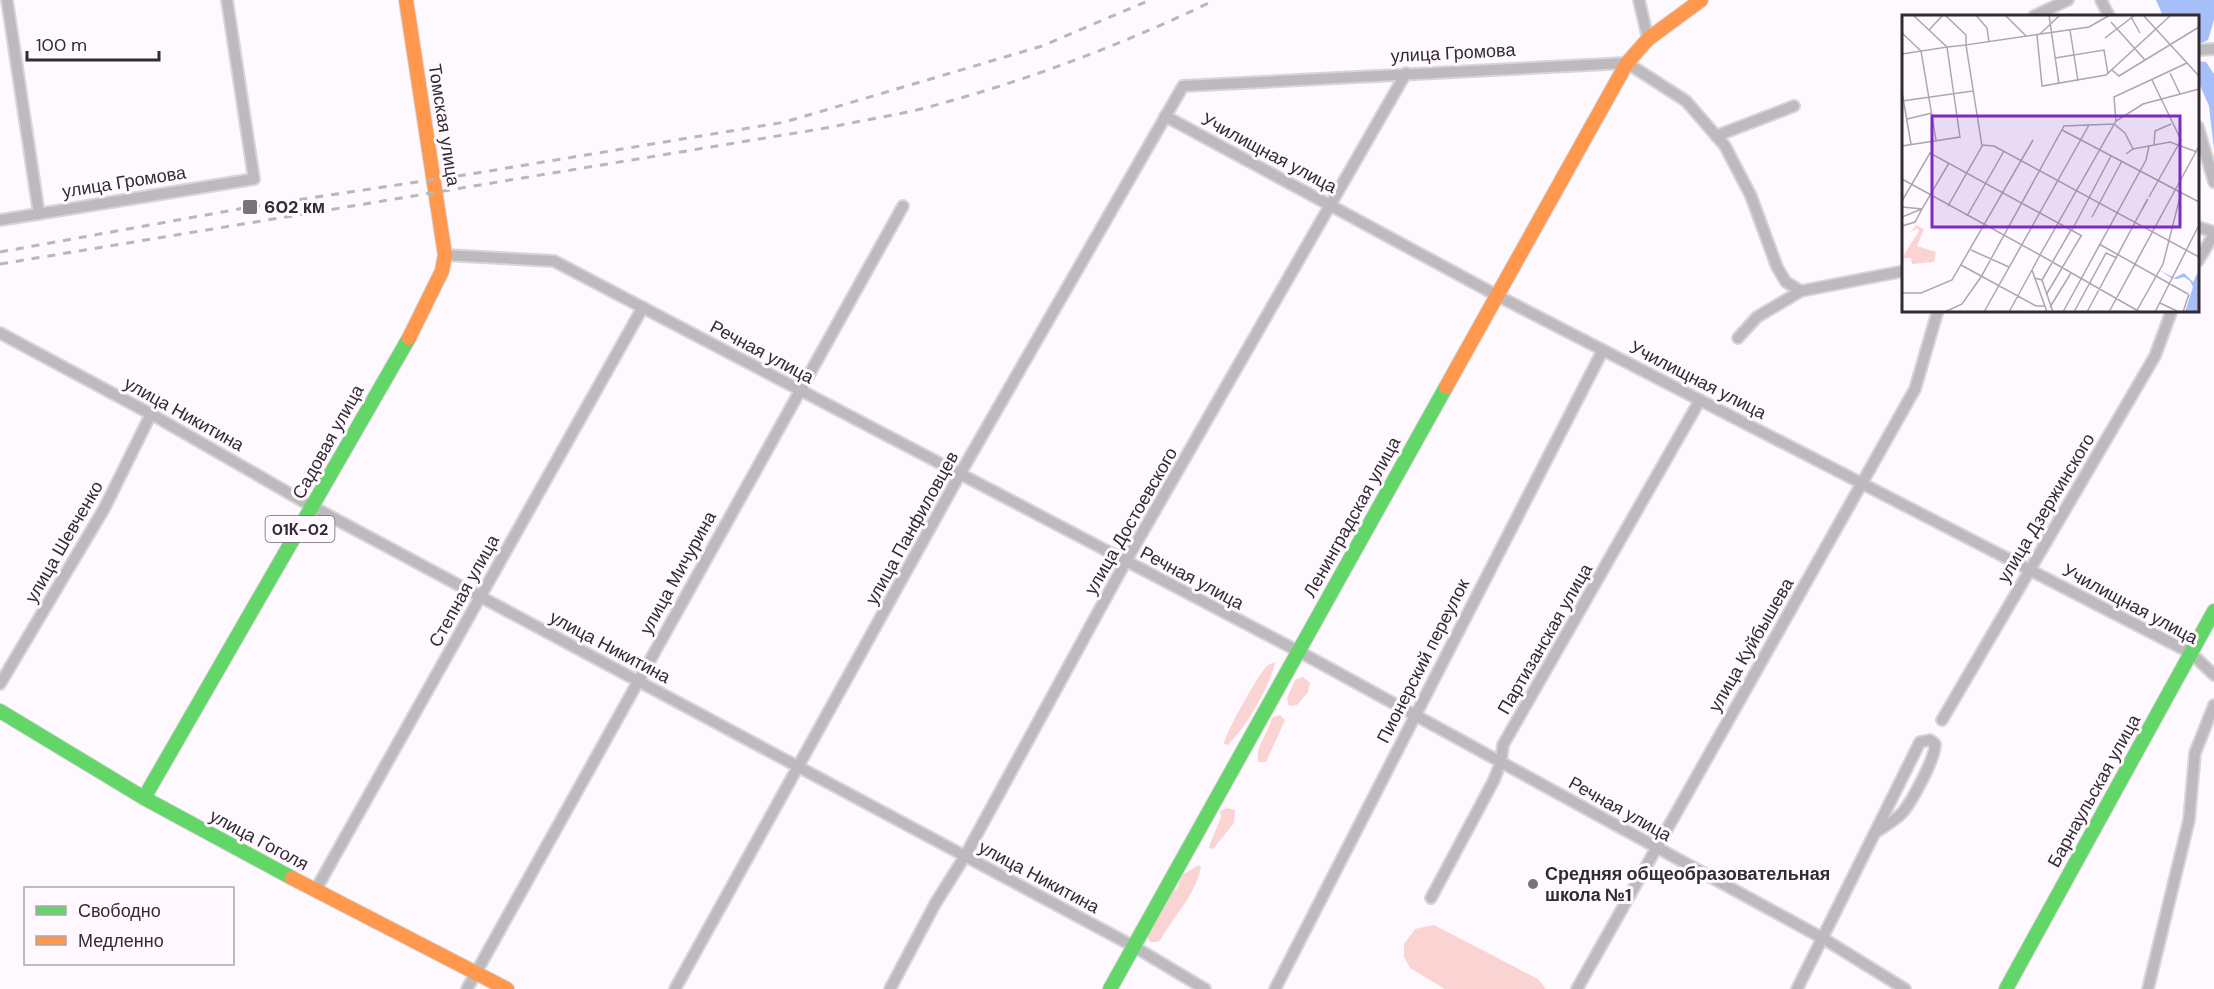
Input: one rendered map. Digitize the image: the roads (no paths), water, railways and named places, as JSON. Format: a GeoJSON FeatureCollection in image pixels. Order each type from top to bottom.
{"type":"FeatureCollection","features":[{"type":"Feature","properties":{"kind":"street"},"geometry":{"type":"LineString","coordinates":[[7,0],[39,214]]}},
{"type":"Feature","properties":{"kind":"street","name":"улица Громова"},"geometry":{"type":"LineString","coordinates":[[0,220],[254,179],[226,0]]}},
{"type":"Feature","properties":{"kind":"street","name":"Томская улица"},"geometry":{"type":"LineString","coordinates":[[406,0],[445,255]]}},
{"type":"Feature","properties":{"kind":"street"},"geometry":{"type":"LineString","coordinates":[[1639,0],[1648,39]]}},
{"type":"Feature","properties":{"kind":"street"},"geometry":{"type":"LineString","coordinates":[[1701,0],[1648,39],[1627,63],[1686,101],[1725,146],[1752,196],[1777,267],[1785,282],[1801,291]]}},
{"type":"Feature","properties":{"kind":"street"},"geometry":{"type":"LineString","coordinates":[[2036,15],[2068,0]]}},
{"type":"Feature","properties":{"kind":"street"},"geometry":{"type":"LineString","coordinates":[[2101,0],[2108,15]]}},
{"type":"Feature","properties":{"kind":"street"},"geometry":{"type":"LineString","coordinates":[[2199,50],[2214,48]]}},
{"type":"Feature","properties":{"kind":"street","name":"улица Громова"},"geometry":{"type":"LineString","coordinates":[[1183,86],[1627,63]]}},
{"type":"Feature","properties":{"kind":"street","name":"Ленинградская улица"},"geometry":{"type":"LineString","coordinates":[[1110,989],[1627,63]]}},
{"type":"Feature","properties":{"kind":"street","name":"улица Достоевского"},"geometry":{"type":"LineString","coordinates":[[890,989],[1126,561],[1332,206],[1406,73]]}},
{"type":"Feature","properties":{"kind":"street","name":"улица Панфиловцев"},"geometry":{"type":"LineString","coordinates":[[675,989],[960,474],[1183,86]]}},
{"type":"Feature","properties":{"kind":"street"},"geometry":{"type":"LineString","coordinates":[[1716,136],[1794,106]]}},
{"type":"Feature","properties":{"kind":"street","name":"Училищная улица"},"geometry":{"type":"LineString","coordinates":[[1165,116],[1498,296],[2191,653],[2214,675]]}},
{"type":"Feature","properties":{"kind":"street"},"geometry":{"type":"LineString","coordinates":[[2199,130],[2214,182]]}},
{"type":"Feature","properties":{"kind":"street","name":"улица Мичурина"},"geometry":{"type":"LineString","coordinates":[[467,989],[637,680],[903,206]]}},
{"type":"Feature","properties":{"kind":"street"},"geometry":{"type":"LineString","coordinates":[[2199,227],[2214,233],[2199,259]]}},
{"type":"Feature","properties":{"kind":"street","name":"Речная улица"},"geometry":{"type":"LineString","coordinates":[[445,255],[554,261],[1298,651],[1824,939],[1905,989]]}},
{"type":"Feature","properties":{"kind":"street","name":"Садовая улица"},"geometry":{"type":"LineString","coordinates":[[144,798],[421,316],[442,271],[445,255]]}},
{"type":"Feature","properties":{"kind":"street"},"geometry":{"type":"LineString","coordinates":[[1738,338],[1757,317],[1801,291],[1902,271]]}},
{"type":"Feature","properties":{"kind":"street","name":"Степная улица"},"geometry":{"type":"LineString","coordinates":[[315,891],[643,307]]}},
{"type":"Feature","properties":{"kind":"street","name":"улица Куйбышева"},"geometry":{"type":"LineString","coordinates":[[1576,989],[1915,389],[1937,312]]}},
{"type":"Feature","properties":{"kind":"street","name":"улица Дзержинского"},"geometry":{"type":"LineString","coordinates":[[1942,720],[2028,569],[2155,356],[2171,312]]}},
{"type":"Feature","properties":{"kind":"street","name":"улица Никитина"},"geometry":{"type":"LineString","coordinates":[[0,333],[151,414],[313,507],[1133,946],[1205,989]]}},
{"type":"Feature","properties":{"kind":"street","name":"Пионерский переулок"},"geometry":{"type":"LineString","coordinates":[[1275,989],[1603,350]]}},
{"type":"Feature","properties":{"kind":"street","name":"Партизанская улица"},"geometry":{"type":"LineString","coordinates":[[1431,898],[1501,762],[1503,745],[1700,400]]}},
{"type":"Feature","properties":{"kind":"street","name":"улица Шевченко"},"geometry":{"type":"LineString","coordinates":[[0,684],[104,509],[151,414]]}},
{"type":"Feature","properties":{"kind":"street","name":"Барнаульская улица"},"geometry":{"type":"LineString","coordinates":[[2006,989],[2214,611]]}},
{"type":"Feature","properties":{"kind":"street"},"geometry":{"type":"LineString","coordinates":[[2148,989],[2189,820],[2195,753],[2214,705]]}},
{"type":"Feature","properties":{"kind":"street","name":"улица Гоголя"},"geometry":{"type":"LineString","coordinates":[[0,711],[144,798],[315,891],[507,989]]}},
{"type":"Feature","properties":{"kind":"street"},"geometry":{"type":"LineString","coordinates":[[1797,989],[1824,939],[1876,832],[1920,742],[1930,740],[1935,744],[1931,760],[1903,812],[1876,832]]}},
{"type":"Feature","properties":{"kind":"water"},"geometry":{"type":"Polygon","coordinates":[[[2156,0],[2214,0],[2214,20],[2208,40],[2199,44],[2199,15],[2163,15],[2156,0]]]}},
{"type":"Feature","properties":{"kind":"water"},"geometry":{"type":"Polygon","coordinates":[[[2199,61],[2206,62],[2214,74],[2214,150],[2209,106],[2199,83],[2199,61]]]}},
{"type":"Feature","properties":{"kind":"railway"},"geometry":{"type":"LineString","coordinates":[[0,252],[250,207],[477,173],[785,122],[1042,46],[1150,0]]}},
{"type":"Feature","properties":{"kind":"railway"},"geometry":{"type":"LineString","coordinates":[[0,264],[832,127],[902,113],[978,93],[1047,70],[1149,30],[1215,0]]}},
{"type":"Feature","properties":{"kind":"place","name":"602 км"},"geometry":{"type":"Point","coordinates":[250,207]}},
{"type":"Feature","properties":{"kind":"place","name":"Средняя общеобразовательная школа №1"},"geometry":{"type":"Point","coordinates":[1533,884]}}]}
